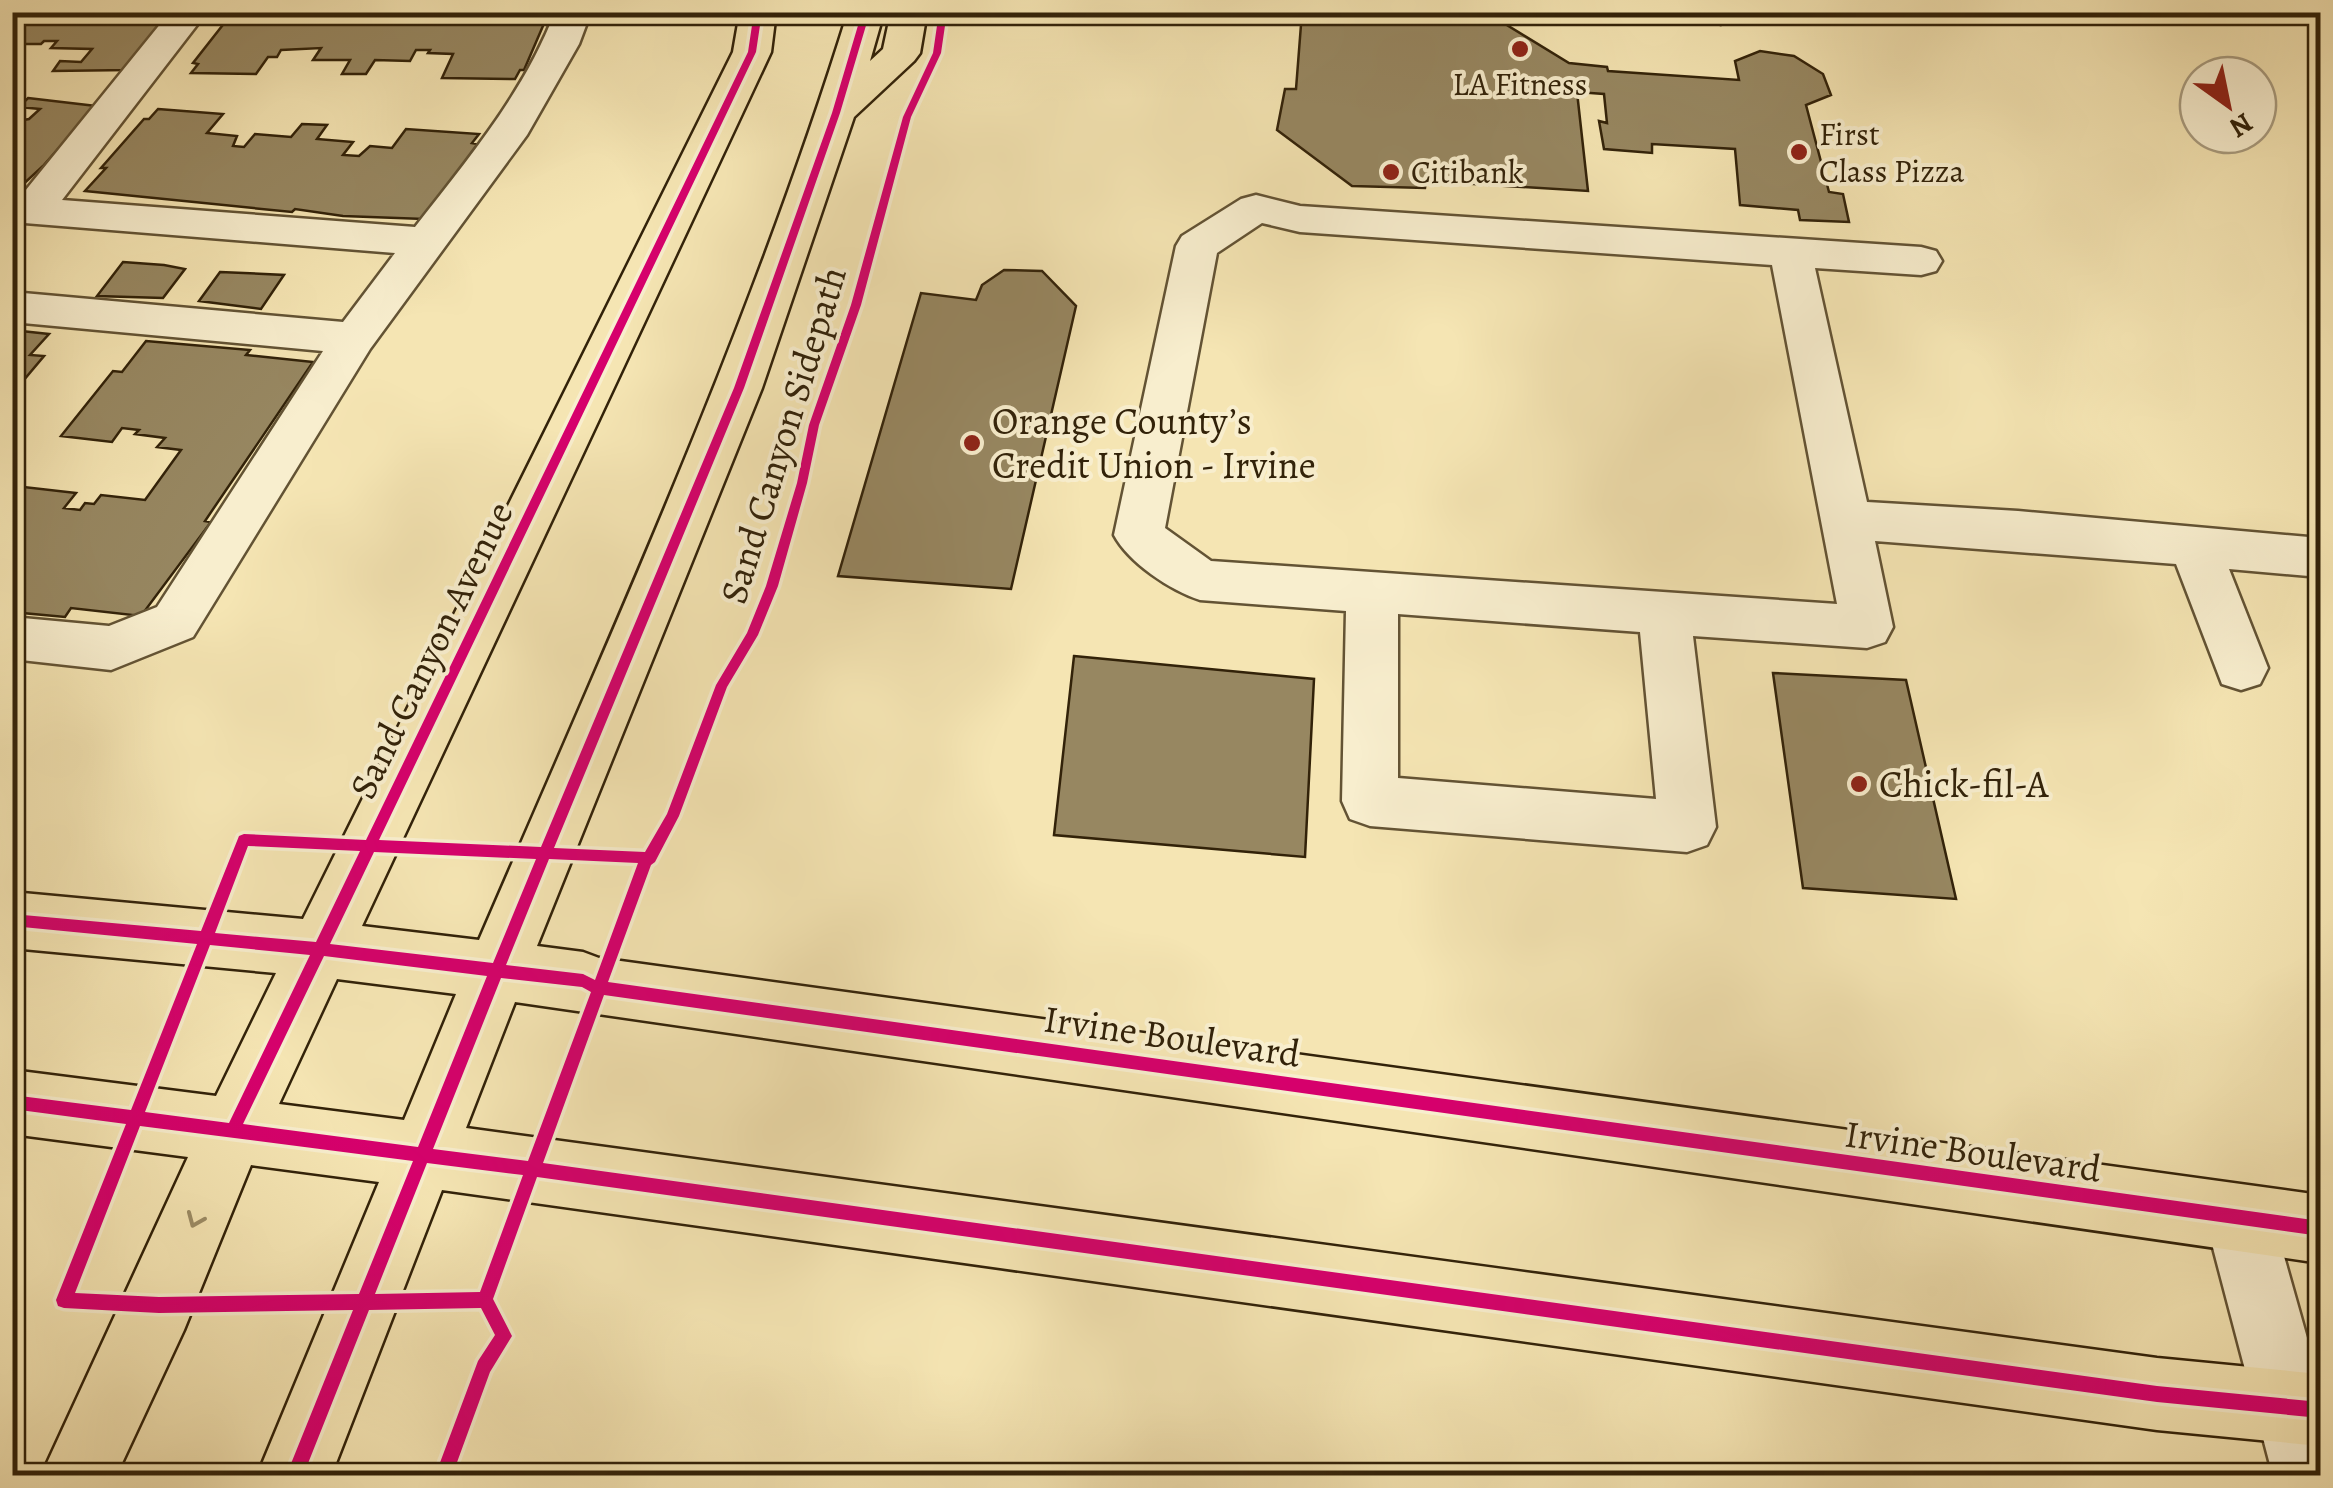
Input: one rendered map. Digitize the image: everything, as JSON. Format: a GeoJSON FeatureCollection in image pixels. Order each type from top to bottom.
{"type":"FeatureCollection","features":[{"type":"Feature","properties":{"kind":"main road","name":"Sand Canyon Avenue"},"geometry":{"type":"LineString","coordinates":[[78,1476],[159,1305],[233,1130],[752,52],[758,12]]}},
{"type":"Feature","properties":{"kind":"main road"},"geometry":{"type":"LineString","coordinates":[[294,1476],[496,972],[739,388],[836,113],[866,12]]}},
{"type":"Feature","properties":{"kind":"main road"},"geometry":{"type":"LineString","coordinates":[[836,113],[901,53],[910,12]]}},
{"type":"Feature","properties":{"kind":"main road","name":"Irvine Boulevard"},"geometry":{"type":"LineString","coordinates":[[12,920],[320,949],[583,981],[596,988],[1006,1042],[2240,1221],[2320,1229]]}},
{"type":"Feature","properties":{"kind":"main road"},"geometry":{"type":"LineString","coordinates":[[12,1102],[2156,1394],[2306,1408]]}},
{"type":"Feature","properties":{"kind":"street"},"geometry":{"type":"LineString","coordinates":[[22,210],[190,12]]}},
{"type":"Feature","properties":{"kind":"street"},"geometry":{"type":"LineString","coordinates":[[12,638],[110,648],[175,622],[354,338],[507,135],[561,44],[574,12]]}},
{"type":"Feature","properties":{"kind":"street"},"geometry":{"type":"LineString","coordinates":[[1791,255],[1866,627],[1200,580],[1139,535],[1197,246],[1256,208],[1300,219],[1921,261]]}},
{"type":"Feature","properties":{"kind":"street"},"geometry":{"type":"LineString","coordinates":[[22,210],[429,242]]}},
{"type":"Feature","properties":{"kind":"street"},"geometry":{"type":"LineString","coordinates":[[12,306],[354,338]]}},
{"type":"Feature","properties":{"kind":"street"},"geometry":{"type":"LineString","coordinates":[[1846,520],[2018,530],[2320,558]]}},
{"type":"Feature","properties":{"kind":"street"},"geometry":{"type":"LineString","coordinates":[[2195,547],[2241,668]]}},
{"type":"Feature","properties":{"kind":"street"},"geometry":{"type":"LineString","coordinates":[[1372,592],[1370,801],[1687,827],[1664,613]]}},
{"type":"Feature","properties":{"kind":"street"},"geometry":{"type":"LineString","coordinates":[[2240,1221],[2306,1408],[2310,1476]]}},
{"type":"Feature","properties":{"kind":"path"},"geometry":{"type":"LineString","coordinates":[[1716,12],[1722,26]]}},
{"type":"Feature","properties":{"kind":"building"},"geometry":{"type":"Polygon","coordinates":[[[12,12],[169,12],[166,16],[170,16],[129,70],[53,71],[60,61],[81,62],[92,49],[51,48],[57,41],[44,41],[17,44],[12,49],[12,12]]]}},
{"type":"Feature","properties":{"kind":"building"},"geometry":{"type":"Polygon","coordinates":[[[233,12],[549,12],[524,70],[515,79],[442,78],[453,54],[428,53],[430,50],[416,50],[410,61],[375,60],[366,74],[342,74],[350,60],[313,60],[321,48],[281,50],[277,57],[268,57],[256,74],[191,73],[198,64],[193,63],[233,12]]]}},
{"type":"Feature","properties":{"kind":"building"},"geometry":{"type":"Polygon","coordinates":[[[1302,12],[1502,12],[1502,22],[1569,63],[1607,67],[1608,71],[1739,80],[1735,61],[1760,51],[1794,56],[1823,74],[1831,95],[1806,105],[1829,192],[1843,194],[1849,222],[1800,220],[1798,210],[1740,205],[1735,149],[1652,144],[1652,153],[1604,149],[1599,121],[1607,123],[1604,94],[1577,92],[1588,191],[1426,181],[1425,188],[1352,186],[1277,130],[1285,89],[1296,89],[1302,12]]]}},
{"type":"Feature","properties":{"kind":"building"},"geometry":{"type":"Polygon","coordinates":[[[28,98],[96,106],[18,189],[12,188],[12,122],[29,119],[40,109],[19,107],[28,98]]]}},
{"type":"Feature","properties":{"kind":"building"},"geometry":{"type":"Polygon","coordinates":[[[158,109],[223,114],[207,133],[237,136],[233,146],[244,147],[255,134],[291,137],[302,124],[327,125],[317,139],[353,142],[343,155],[359,156],[370,146],[392,148],[406,129],[479,134],[472,143],[478,144],[424,219],[343,216],[295,209],[292,212],[85,191],[144,119],[158,109]]]}},
{"type":"Feature","properties":{"kind":"building"},"geometry":{"type":"Polygon","coordinates":[[[123,262],[185,269],[163,298],[97,296],[123,262]]]}},
{"type":"Feature","properties":{"kind":"building"},"geometry":{"type":"Polygon","coordinates":[[[1004,270],[1042,271],[1076,306],[1011,589],[838,576],[921,293],[976,300],[982,285],[1004,270]]]}},
{"type":"Feature","properties":{"kind":"building"},"geometry":{"type":"Polygon","coordinates":[[[220,272],[284,275],[261,309],[199,301],[220,272]]]}},
{"type":"Feature","properties":{"kind":"building"},"geometry":{"type":"Polygon","coordinates":[[[12,330],[49,334],[30,355],[44,356],[12,394],[12,330]]]}},
{"type":"Feature","properties":{"kind":"building"},"geometry":{"type":"Polygon","coordinates":[[[146,341],[250,350],[246,355],[313,362],[205,521],[211,522],[141,616],[71,608],[65,617],[12,612],[12,501],[24,487],[76,493],[64,508],[80,510],[85,503],[94,504],[101,495],[145,500],[181,450],[157,447],[165,438],[122,428],[112,442],[61,436],[113,371],[122,372],[146,341]]]}},
{"type":"Feature","properties":{"kind":"building"},"geometry":{"type":"Polygon","coordinates":[[[1074,656],[1314,679],[1305,857],[1054,835],[1074,656]]]}},
{"type":"Feature","properties":{"kind":"building","name":"Chick-fil-A"},"geometry":{"type":"Polygon","coordinates":[[[1773,673],[1906,680],[1956,899],[1803,888],[1773,673]]]}},
{"type":"Feature","properties":{"kind":"cycle path"},"geometry":{"type":"LineString","coordinates":[[233,1130],[752,52],[758,12]]}},
{"type":"Feature","properties":{"kind":"cycle path"},"geometry":{"type":"LineString","coordinates":[[294,1476],[496,972],[739,388],[836,113],[866,12]]}},
{"type":"Feature","properties":{"kind":"cycle path","name":"Sand Canyon Sidepath"},"geometry":{"type":"LineString","coordinates":[[443,1476],[484,1367],[504,1336],[485,1300],[645,863],[673,816],[722,685],[752,635],[772,586],[802,483],[814,425],[856,305],[907,117],[937,53],[943,12]]}},
{"type":"Feature","properties":{"kind":"cycle path"},"geometry":{"type":"LineString","coordinates":[[485,1300],[159,1305],[64,1300],[244,840],[650,858]]}},
{"type":"Feature","properties":{"kind":"cycle path"},"geometry":{"type":"LineString","coordinates":[[12,920],[320,949],[583,981],[596,987],[2320,1229]]}},
{"type":"Feature","properties":{"kind":"cycle path"},"geometry":{"type":"LineString","coordinates":[[12,1102],[532,1169],[2157,1394],[2320,1410]]}},
{"type":"Feature","properties":{"kind":"place","name":"LA Fitness"},"geometry":{"type":"Point","coordinates":[1520,49]}},
{"type":"Feature","properties":{"kind":"place","name":"First Class Pizza"},"geometry":{"type":"Point","coordinates":[1799,152]}},
{"type":"Feature","properties":{"kind":"place","name":"Citibank"},"geometry":{"type":"Point","coordinates":[1391,172]}},
{"type":"Feature","properties":{"kind":"place","name":"Orange County’s Credit Union - Irvine"},"geometry":{"type":"Point","coordinates":[972,443]}},
{"type":"Feature","properties":{"kind":"place","name":"Chick-fil-A"},"geometry":{"type":"Point","coordinates":[1859,784]}}]}
